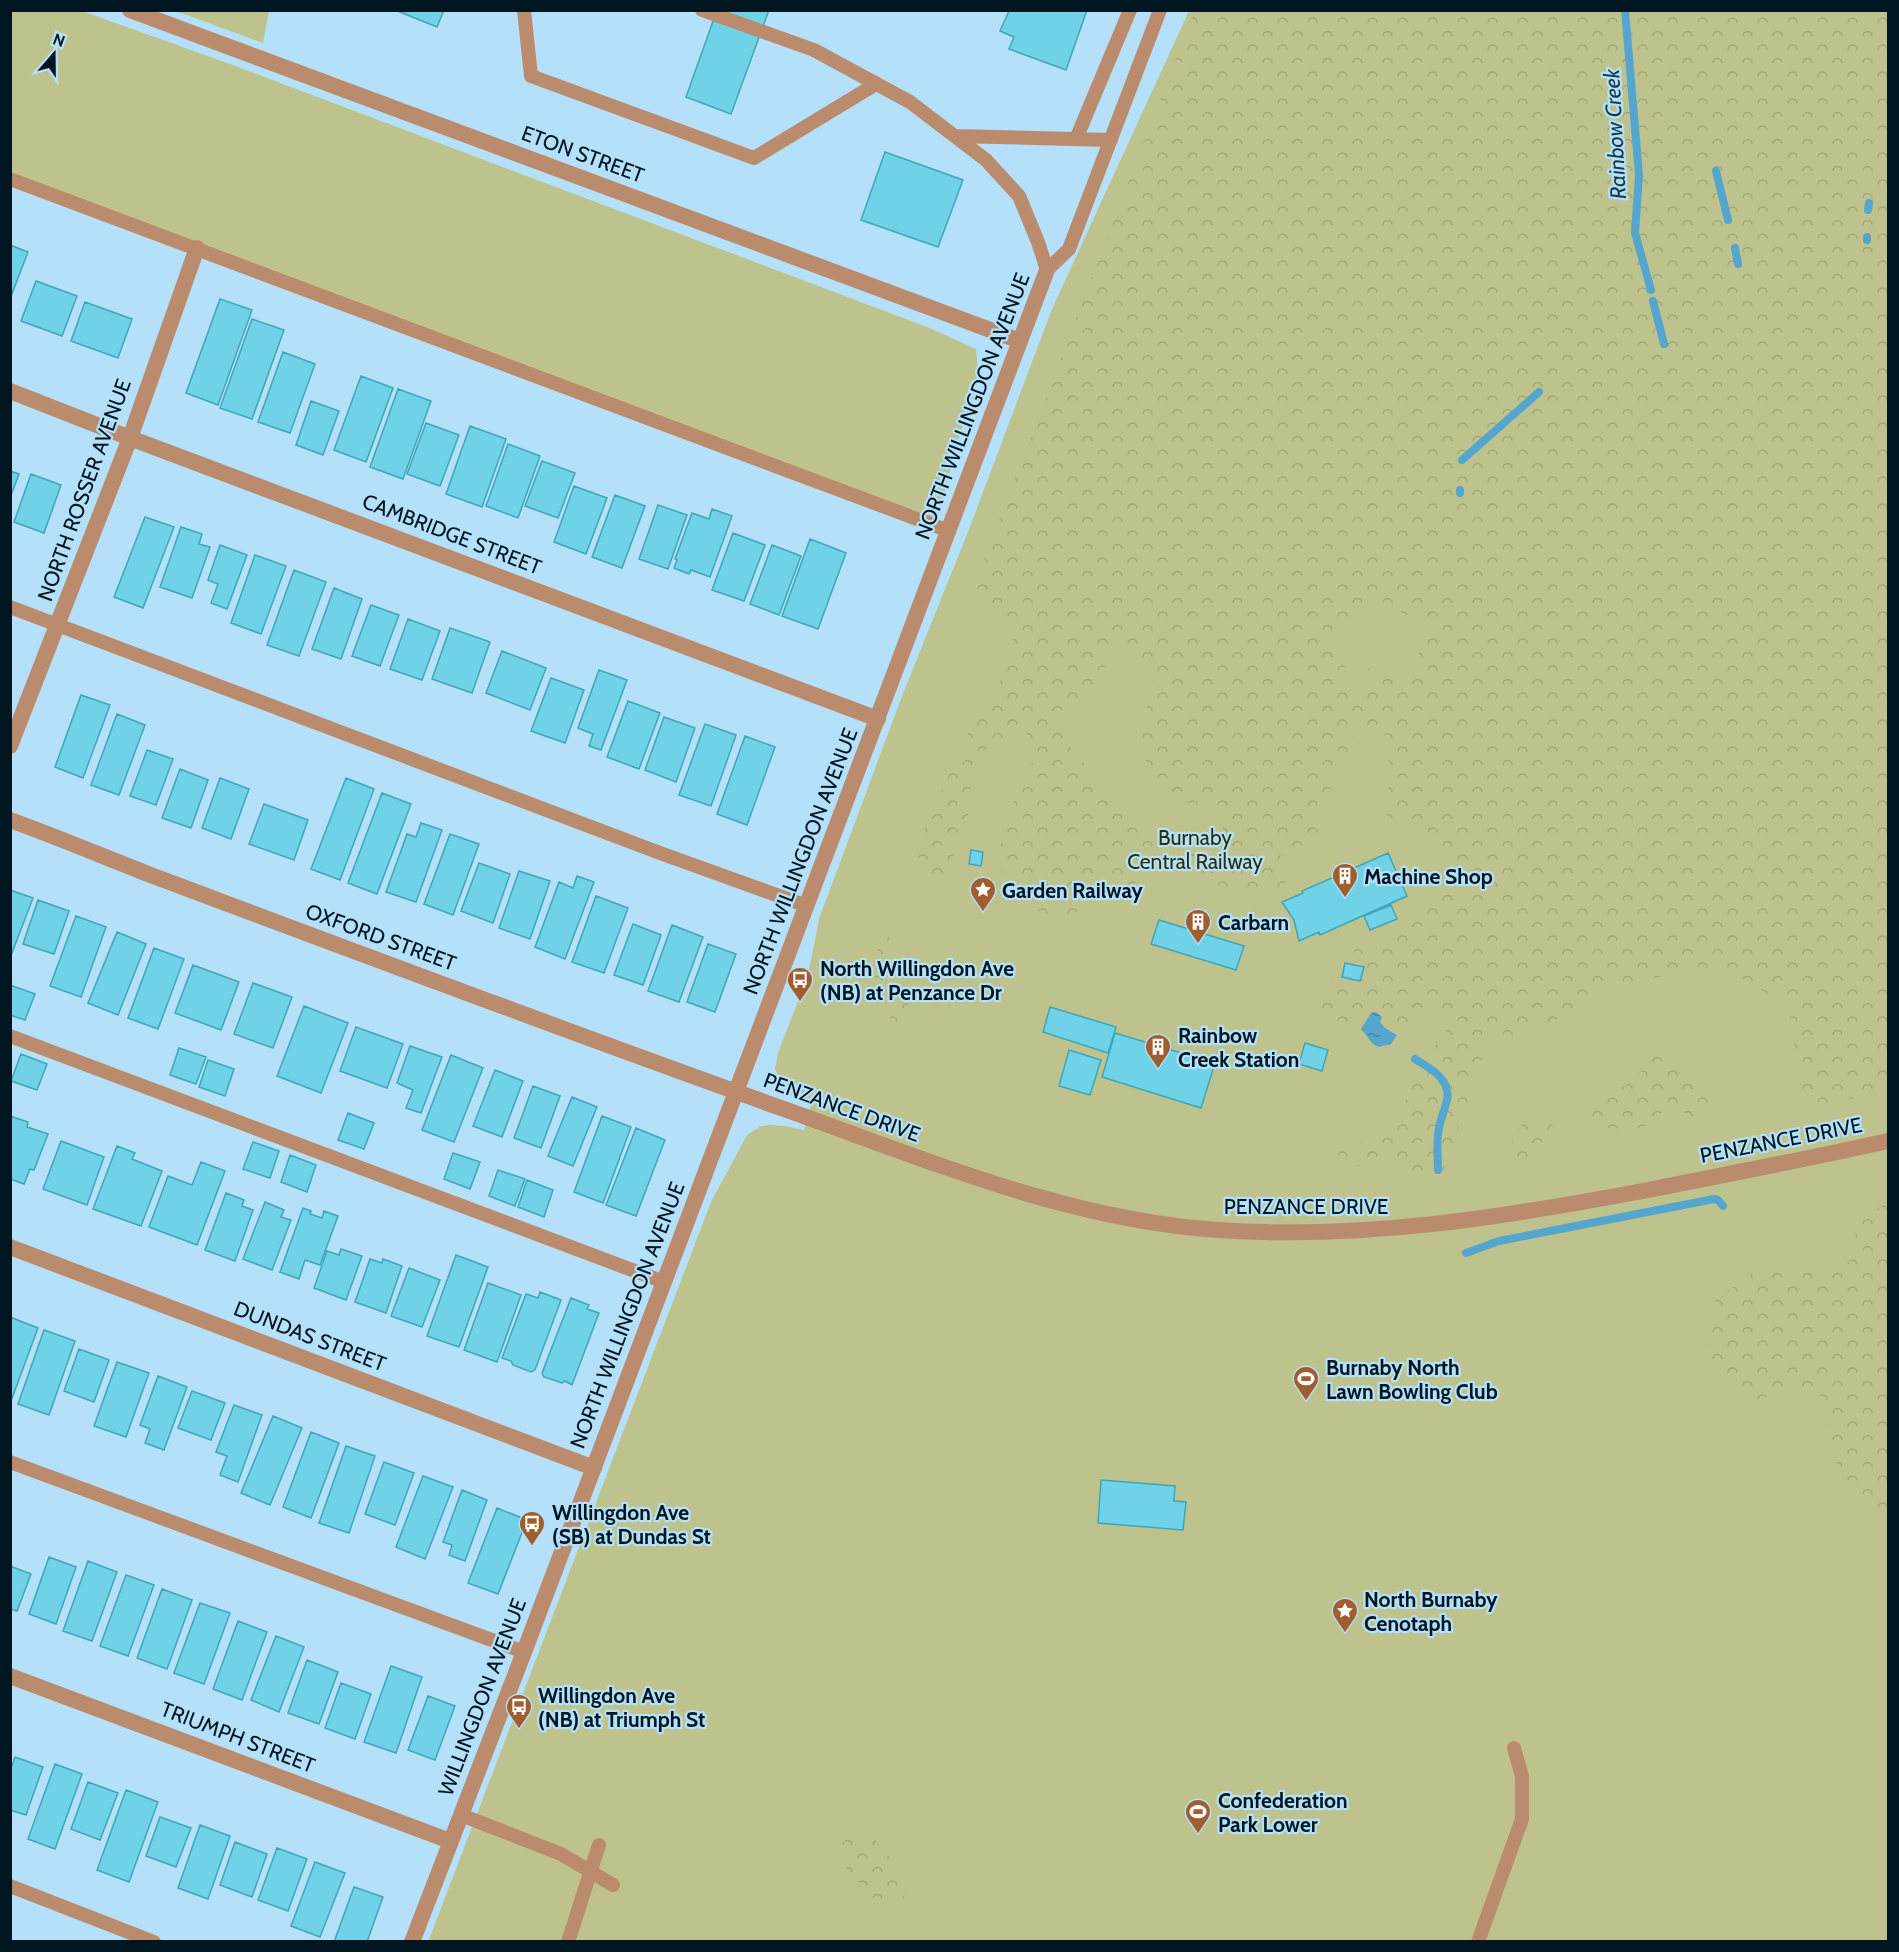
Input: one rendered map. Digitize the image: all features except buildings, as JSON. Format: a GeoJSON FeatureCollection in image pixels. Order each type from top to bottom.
{"type":"FeatureCollection","features":[{"type":"Feature","properties":{"kind":"street","name":"ETON STREET"},"geometry":{"type":"LineString","coordinates":[[130,10],[1020,341]]}},
{"type":"Feature","properties":{"kind":"street","name":"NORTH ROSSER AVENUE"},"geometry":{"type":"LineString","coordinates":[[10,746],[130,438],[197,248]]}},
{"type":"Feature","properties":{"kind":"street","name":"NORTH WILLINGDON AVENUE"},"geometry":{"type":"LineString","coordinates":[[594,1468],[1047,270]]}},
{"type":"Feature","properties":{"kind":"street","name":"CAMBRIDGE STREET"},"geometry":{"type":"LineString","coordinates":[[10,391],[878,719]]}},
{"type":"Feature","properties":{"kind":"street","name":"OXFORD STREET"},"geometry":{"type":"LineString","coordinates":[[10,820],[736,1093]]}},
{"type":"Feature","properties":{"kind":"street","name":"PENZANCE DRIVE"},"geometry":{"type":"LineString","coordinates":[[736,1093],[963,1174],[1022,1192],[1164,1225],[1235,1231],[1352,1231],[1406,1228],[1472,1220],[1600,1199],[1888,1142]]}},
{"type":"Feature","properties":{"kind":"street","name":"DUNDAS STREET"},"geometry":{"type":"LineString","coordinates":[[10,1247],[594,1468]]}},
{"type":"Feature","properties":{"kind":"street","name":"WILLINGDON AVENUE"},"geometry":{"type":"LineString","coordinates":[[412,1941],[594,1468]]}},
{"type":"Feature","properties":{"kind":"street","name":"TRIUMPH STREET"},"geometry":{"type":"LineString","coordinates":[[10,1676],[450,1841]]}},
{"type":"Feature","properties":{"kind":"lane"},"geometry":{"type":"LineString","coordinates":[[524,10],[531,76],[754,158],[876,84]]}},
{"type":"Feature","properties":{"kind":"lane"},"geometry":{"type":"LineString","coordinates":[[702,10],[814,50],[910,102],[986,160],[1019,196],[1047,270],[1069,249],[1160,10]]}},
{"type":"Feature","properties":{"kind":"lane"},"geometry":{"type":"LineString","coordinates":[[1076,139],[1130,10]]}},
{"type":"Feature","properties":{"kind":"lane"},"geometry":{"type":"LineString","coordinates":[[955,136],[1111,140]]}},
{"type":"Feature","properties":{"kind":"lane"},"geometry":{"type":"LineString","coordinates":[[10,179],[949,531]]}},
{"type":"Feature","properties":{"kind":"lane"},"geometry":{"type":"LineString","coordinates":[[10,607],[639,845],[807,906]]}},
{"type":"Feature","properties":{"kind":"lane"},"geometry":{"type":"LineString","coordinates":[[10,1036],[664,1282]]}},
{"type":"Feature","properties":{"kind":"lane"},"geometry":{"type":"LineString","coordinates":[[10,1462],[524,1652]]}},
{"type":"Feature","properties":{"kind":"lane"},"geometry":{"type":"LineString","coordinates":[[1478,1941],[1522,1819],[1522,1776],[1514,1748]]}},
{"type":"Feature","properties":{"kind":"lane"},"geometry":{"type":"LineString","coordinates":[[461,1815],[554,1851],[613,1885]]}},
{"type":"Feature","properties":{"kind":"lane"},"geometry":{"type":"LineString","coordinates":[[568,1941],[599,1845]]}},
{"type":"Feature","properties":{"kind":"lane"},"geometry":{"type":"LineString","coordinates":[[10,1886],[154,1941]]}},
{"type":"Feature","properties":{"kind":"green space"},"geometry":{"type":"Polygon","coordinates":[[[269,10],[263,43],[176,11],[269,10]]]}},
{"type":"Feature","properties":{"kind":"green space"},"geometry":{"type":"Polygon","coordinates":[[[10,11],[82,11],[230,64],[927,327],[976,349],[979,380],[957,443],[936,526],[11,179],[10,11]]]}},
{"type":"Feature","properties":{"kind":"green space","name":"Burnaby Central Railway"},"geometry":{"type":"Polygon","coordinates":[[[1189,11],[1888,11],[1888,1941],[428,1942],[711,1202],[747,1135],[761,1126],[770,1125],[804,1130],[811,1104],[795,1098],[782,1088],[775,1068],[778,1053],[808,975],[819,919],[902,696],[968,532],[1052,309],[1189,11]]]}},
{"type":"Feature","properties":{"kind":"green space","name":"Burnaby Central Railway"},"geometry":{"type":"Polygon","coordinates":[[[1194,11],[1888,11],[1888,1091],[1806,1108],[1787,1006],[1735,974],[1672,974],[1613,988],[1547,1025],[1487,1044],[1444,1170],[1420,1175],[1395,1160],[1369,1166],[1349,1163],[1333,1151],[1373,1139],[1394,1127],[1402,1114],[1415,1077],[1446,1029],[1443,1016],[1432,1011],[1414,1025],[1397,1034],[1388,1019],[1375,1005],[1342,1026],[1323,1026],[1320,1008],[1326,981],[1356,977],[1353,948],[1394,944],[1410,919],[1433,906],[1442,885],[1446,859],[1437,837],[1413,822],[1387,817],[1389,774],[1387,739],[1375,724],[1352,732],[1353,748],[1342,760],[1330,793],[1317,813],[1320,842],[1279,851],[1287,874],[1281,895],[1219,887],[1187,870],[1191,850],[1183,839],[1185,834],[1219,845],[1226,814],[1188,803],[1158,783],[1144,757],[1142,729],[1144,713],[1154,693],[1149,666],[1131,649],[1103,653],[1107,678],[1097,692],[1077,701],[1070,709],[1064,724],[1063,740],[1103,785],[1132,810],[1156,845],[1135,883],[1115,904],[1055,917],[1031,909],[1011,893],[1002,872],[1000,848],[1005,819],[1031,770],[1034,742],[1026,732],[998,743],[973,758],[970,809],[957,842],[948,882],[923,868],[917,853],[924,830],[968,733],[1003,677],[1014,638],[997,615],[971,593],[1194,11]],[[1365,609],[1332,630],[1325,647],[1348,656],[1344,674],[1345,693],[1364,690],[1366,672],[1369,668],[1408,681],[1418,654],[1423,625],[1401,612],[1365,609]]]}},
{"type":"Feature","properties":{"kind":"green space"},"geometry":{"type":"Polygon","coordinates":[[[887,932],[909,1005],[909,1015],[903,1033],[885,1010],[876,987],[876,962],[883,933],[887,932]]]}},
{"type":"Feature","properties":{"kind":"green space"},"geometry":{"type":"Polygon","coordinates":[[[1661,1052],[1688,1065],[1693,1075],[1709,1086],[1711,1102],[1700,1120],[1669,1105],[1652,1123],[1636,1129],[1603,1128],[1586,1116],[1590,1106],[1630,1083],[1642,1071],[1651,1055],[1661,1052]]]}},
{"type":"Feature","properties":{"kind":"green space"},"geometry":{"type":"Polygon","coordinates":[[[1538,1114],[1552,1124],[1556,1132],[1544,1153],[1531,1164],[1516,1167],[1509,1163],[1513,1140],[1525,1121],[1538,1114]]]}},
{"type":"Feature","properties":{"kind":"green space"},"geometry":{"type":"Polygon","coordinates":[[[1888,1202],[1888,1510],[1845,1499],[1819,1391],[1749,1400],[1705,1354],[1716,1299],[1763,1265],[1832,1272],[1856,1257],[1855,1223],[1888,1202]]]}},
{"type":"Feature","properties":{"kind":"green space"},"geometry":{"type":"Polygon","coordinates":[[[838,1829],[873,1837],[902,1873],[905,1901],[882,1910],[875,1899],[847,1870],[838,1829]]]}},
{"type":"Feature","properties":{"kind":"water"},"geometry":{"type":"Polygon","coordinates":[[[1376,1012],[1382,1017],[1380,1022],[1385,1028],[1397,1035],[1391,1044],[1378,1047],[1361,1029],[1371,1013],[1376,1012]]]}},
{"type":"Feature","properties":{"kind":"waterway","name":"Rainbow Creek"},"geometry":{"type":"LineString","coordinates":[[1625,10],[1639,175],[1635,233],[1651,290]]}},
{"type":"Feature","properties":{"kind":"waterway"},"geometry":{"type":"LineString","coordinates":[[1716,171],[1728,220]]}},
{"type":"Feature","properties":{"kind":"waterway"},"geometry":{"type":"LineString","coordinates":[[1868,210],[1869,203]]}},
{"type":"Feature","properties":{"kind":"waterway"},"geometry":{"type":"LineString","coordinates":[[1735,248],[1738,264]]}},
{"type":"Feature","properties":{"kind":"waterway","name":"Rainbow Creek"},"geometry":{"type":"LineString","coordinates":[[1653,301],[1664,344]]}},
{"type":"Feature","properties":{"kind":"waterway"},"geometry":{"type":"LineString","coordinates":[[1462,460],[1539,392]]}},
{"type":"Feature","properties":{"kind":"waterway"},"geometry":{"type":"LineString","coordinates":[[1415,1059],[1438,1075],[1446,1086],[1447,1100],[1437,1143],[1438,1170]]}},
{"type":"Feature","properties":{"kind":"waterway"},"geometry":{"type":"LineString","coordinates":[[1466,1253],[1499,1241],[1714,1199],[1723,1206]]}},
{"type":"Feature","properties":{"kind":"place","name":"Machine Shop"},"geometry":{"type":"Point","coordinates":[1345,899]}},
{"type":"Feature","properties":{"kind":"place","name":"Garden Railway"},"geometry":{"type":"Point","coordinates":[983,913]}},
{"type":"Feature","properties":{"kind":"place","name":"Carbarn"},"geometry":{"type":"Point","coordinates":[1198,945]}},
{"type":"Feature","properties":{"kind":"place","name":"North Willingdon Ave (NB) at Penzance Dr"},"geometry":{"type":"Point","coordinates":[800,1003]}},
{"type":"Feature","properties":{"kind":"place","name":"Rainbow Creek Station"},"geometry":{"type":"Point","coordinates":[1158,1070]}},
{"type":"Feature","properties":{"kind":"place","name":"Burnaby North Lawn Bowling Club"},"geometry":{"type":"Point","coordinates":[1306,1402]}},
{"type":"Feature","properties":{"kind":"place","name":"Willingdon Ave (SB) at Dundas St"},"geometry":{"type":"Point","coordinates":[532,1547]}},
{"type":"Feature","properties":{"kind":"place","name":"North Burnaby Cenotaph"},"geometry":{"type":"Point","coordinates":[1345,1634]}},
{"type":"Feature","properties":{"kind":"place","name":"Willingdon Ave (NB) at Triumph St"},"geometry":{"type":"Point","coordinates":[519,1730]}},
{"type":"Feature","properties":{"kind":"place","name":"Confederation Park Lower"},"geometry":{"type":"Point","coordinates":[1198,1835]}}]}
